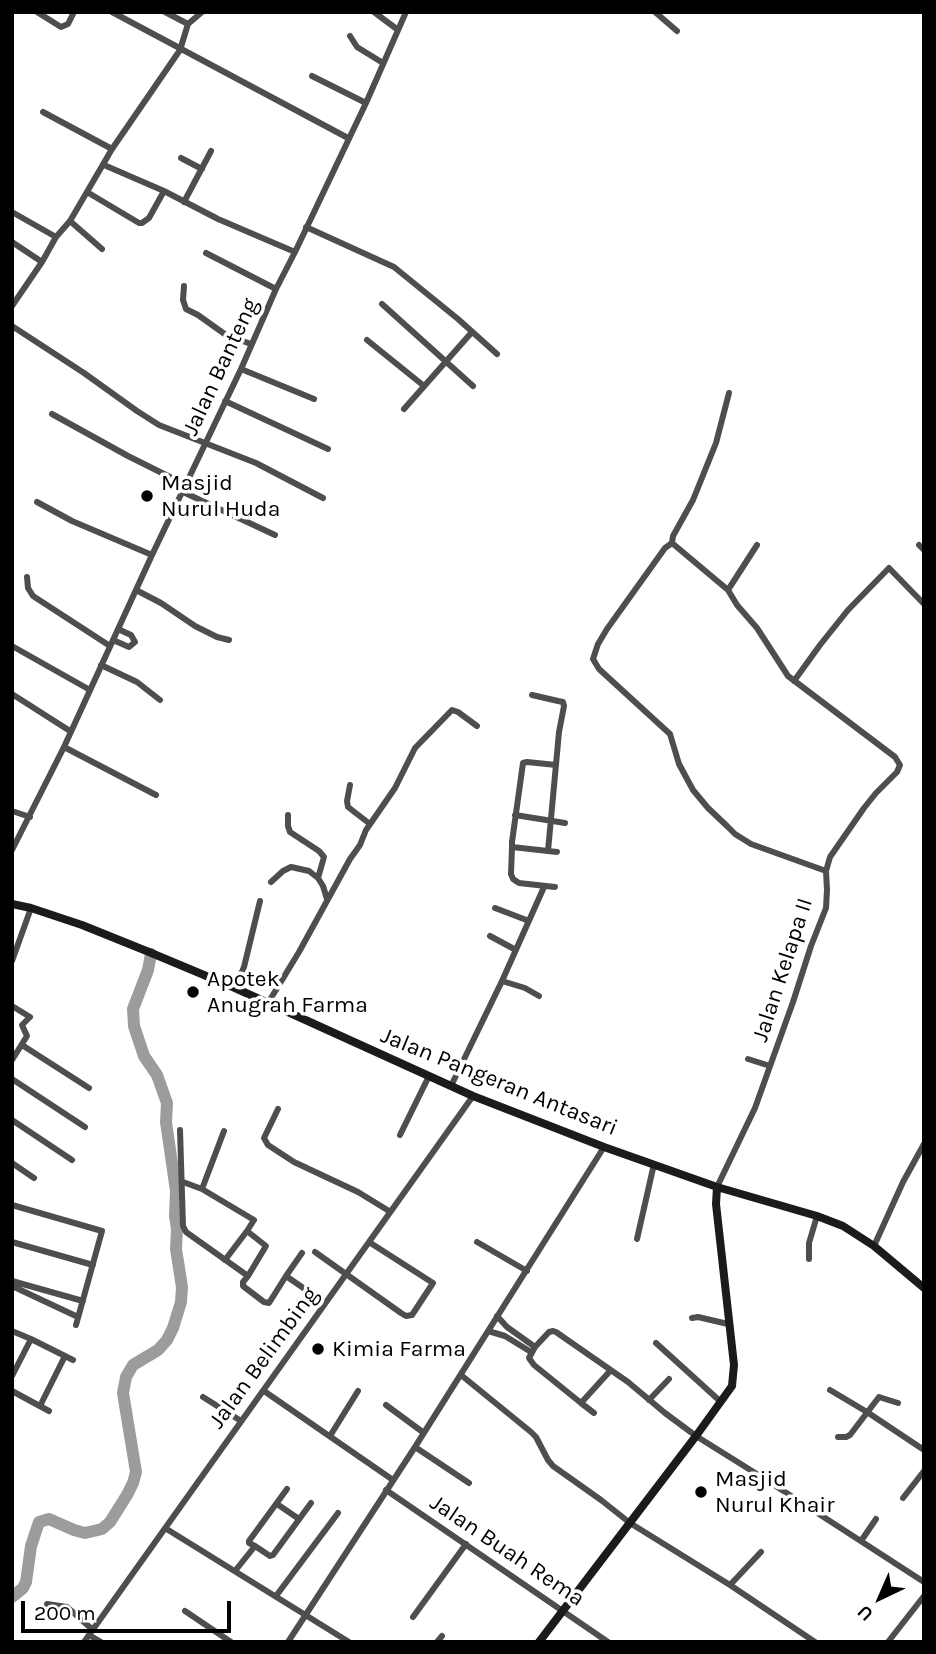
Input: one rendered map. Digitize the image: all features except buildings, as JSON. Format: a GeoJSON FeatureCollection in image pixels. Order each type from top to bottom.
{"type":"FeatureCollection","features":[{"type":"Feature","properties":{"kind":"street"},"geometry":{"type":"LineString","coordinates":[[37,12],[61,27],[68,24],[74,12]]}},
{"type":"Feature","properties":{"kind":"street"},"geometry":{"type":"LineString","coordinates":[[112,12],[348,138]]}},
{"type":"Feature","properties":{"kind":"street"},"geometry":{"type":"LineString","coordinates":[[165,12],[188,24]]}},
{"type":"Feature","properties":{"kind":"street"},"geometry":{"type":"LineString","coordinates":[[12,306],[56,237],[70,220],[112,149],[180,50],[188,24],[202,12]]}},
{"type":"Feature","properties":{"kind":"street"},"geometry":{"type":"LineString","coordinates":[[374,12],[398,30]]}},
{"type":"Feature","properties":{"kind":"street","name":"Jalan Banteng"},"geometry":{"type":"LineString","coordinates":[[12,850],[64,747],[276,289],[366,103],[406,12]]}},
{"type":"Feature","properties":{"kind":"street"},"geometry":{"type":"LineString","coordinates":[[655,12],[677,31]]}},
{"type":"Feature","properties":{"kind":"street"},"geometry":{"type":"LineString","coordinates":[[350,36],[357,47],[383,62]]}},
{"type":"Feature","properties":{"kind":"street"},"geometry":{"type":"LineString","coordinates":[[312,76],[366,103]]}},
{"type":"Feature","properties":{"kind":"street"},"geometry":{"type":"LineString","coordinates":[[43,112],[112,149]]}},
{"type":"Feature","properties":{"kind":"street"},"geometry":{"type":"LineString","coordinates":[[184,202],[211,151]]}},
{"type":"Feature","properties":{"kind":"street"},"geometry":{"type":"LineString","coordinates":[[181,158],[202,169]]}},
{"type":"Feature","properties":{"kind":"street"},"geometry":{"type":"LineString","coordinates":[[104,165],[295,252]]}},
{"type":"Feature","properties":{"kind":"street"},"geometry":{"type":"LineString","coordinates":[[87,192],[142,223],[149,218],[164,191]]}},
{"type":"Feature","properties":{"kind":"street"},"geometry":{"type":"LineString","coordinates":[[12,212],[56,237]]}},
{"type":"Feature","properties":{"kind":"street"},"geometry":{"type":"LineString","coordinates":[[70,220],[102,249]]}},
{"type":"Feature","properties":{"kind":"street"},"geometry":{"type":"LineString","coordinates":[[306,227],[394,267],[497,354]]}},
{"type":"Feature","properties":{"kind":"street"},"geometry":{"type":"LineString","coordinates":[[12,242],[42,262]]}},
{"type":"Feature","properties":{"kind":"street"},"geometry":{"type":"LineString","coordinates":[[206,253],[276,289]]}},
{"type":"Feature","properties":{"kind":"street"},"geometry":{"type":"LineString","coordinates":[[184,286],[183,300],[186,309],[226,335],[251,344]]}},
{"type":"Feature","properties":{"kind":"street"},"geometry":{"type":"LineString","coordinates":[[382,304],[473,386]]}},
{"type":"Feature","properties":{"kind":"street"},"geometry":{"type":"LineString","coordinates":[[12,326],[159,425],[256,463],[323,498]]}},
{"type":"Feature","properties":{"kind":"street"},"geometry":{"type":"LineString","coordinates":[[404,410],[472,332]]}},
{"type":"Feature","properties":{"kind":"street"},"geometry":{"type":"LineString","coordinates":[[367,340],[425,386]]}},
{"type":"Feature","properties":{"kind":"street"},"geometry":{"type":"LineString","coordinates":[[241,369],[314,399]]}},
{"type":"Feature","properties":{"kind":"street"},"geometry":{"type":"LineString","coordinates":[[729,393],[716,443],[694,500],[673,536],[672,543],[665,548],[607,629],[598,644],[594,662],[670,734],[679,764],[694,790],[727,826],[751,844],[826,871]]}},
{"type":"Feature","properties":{"kind":"street"},"geometry":{"type":"LineString","coordinates":[[225,401],[328,449]]}},
{"type":"Feature","properties":{"kind":"street"},"geometry":{"type":"LineString","coordinates":[[52,414],[275,536]]}},
{"type":"Feature","properties":{"kind":"street"},"geometry":{"type":"LineString","coordinates":[[37,502],[72,521],[152,555]]}},
{"type":"Feature","properties":{"kind":"street","name":"Jalan Kelapa II"},"geometry":{"type":"LineString","coordinates":[[672,543],[728,590],[737,606],[757,628],[785,673],[895,757],[900,765],[897,772],[876,793],[830,857],[826,871],[826,908],[755,1108],[717,1187]]}},
{"type":"Feature","properties":{"kind":"street"},"geometry":{"type":"LineString","coordinates":[[728,590],[757,545]]}},
{"type":"Feature","properties":{"kind":"street"},"geometry":{"type":"LineString","coordinates":[[794,681],[848,610],[890,568],[924,604]]}},
{"type":"Feature","properties":{"kind":"street"},"geometry":{"type":"LineString","coordinates":[[27,577],[27,588],[33,596],[112,643],[129,647],[135,642],[131,635],[118,629]]}},
{"type":"Feature","properties":{"kind":"street"},"geometry":{"type":"LineString","coordinates":[[136,590],[195,626],[229,640]]}},
{"type":"Feature","properties":{"kind":"street"},"geometry":{"type":"LineString","coordinates":[[12,646],[90,690]]}},
{"type":"Feature","properties":{"kind":"street"},"geometry":{"type":"LineString","coordinates":[[101,665],[137,682],[160,700]]}},
{"type":"Feature","properties":{"kind":"street"},"geometry":{"type":"LineString","coordinates":[[12,694],[70,731]]}},
{"type":"Feature","properties":{"kind":"street"},"geometry":{"type":"LineString","coordinates":[[532,695],[564,703],[548,851]]}},
{"type":"Feature","properties":{"kind":"street"},"geometry":{"type":"LineString","coordinates":[[268,1003],[370,824],[395,788],[415,748],[450,711],[458,712],[477,726]]}},
{"type":"Feature","properties":{"kind":"street"},"geometry":{"type":"LineString","coordinates":[[64,747],[156,795]]}},
{"type":"Feature","properties":{"kind":"street"},"geometry":{"type":"LineString","coordinates":[[555,887],[519,883],[512,877],[512,847],[523,763],[556,765]]}},
{"type":"Feature","properties":{"kind":"street"},"geometry":{"type":"LineString","coordinates":[[350,785],[348,807],[370,824]]}},
{"type":"Feature","properties":{"kind":"street"},"geometry":{"type":"LineString","coordinates":[[12,810],[30,817]]}},
{"type":"Feature","properties":{"kind":"street"},"geometry":{"type":"LineString","coordinates":[[288,815],[290,832],[324,856],[318,878]]}},
{"type":"Feature","properties":{"kind":"street"},"geometry":{"type":"LineString","coordinates":[[515,815],[565,823]]}},
{"type":"Feature","properties":{"kind":"street"},"geometry":{"type":"LineString","coordinates":[[512,847],[557,852]]}},
{"type":"Feature","properties":{"kind":"street"},"geometry":{"type":"LineString","coordinates":[[271,882],[291,867],[309,871],[318,878],[326,892],[327,901]]}},
{"type":"Feature","properties":{"kind":"street"},"geometry":{"type":"LineString","coordinates":[[452,1086],[544,887]]}},
{"type":"Feature","properties":{"kind":"street"},"geometry":{"type":"LineString","coordinates":[[235,988],[244,967],[260,901]]}},
{"type":"Feature","properties":{"kind":"street","name":"Jalan Pangeran Antasari"},"geometry":{"type":"LineString","coordinates":[[12,904],[82,925],[149,952],[473,1096],[717,1187],[817,1216],[847,1228],[874,1245],[924,1288]]}},
{"type":"Feature","properties":{"kind":"street"},"geometry":{"type":"LineString","coordinates":[[12,961],[32,908]]}},
{"type":"Feature","properties":{"kind":"street"},"geometry":{"type":"LineString","coordinates":[[495,908],[529,921]]}},
{"type":"Feature","properties":{"kind":"street"},"geometry":{"type":"LineString","coordinates":[[490,936],[516,950]]}},
{"type":"Feature","properties":{"kind":"street"},"geometry":{"type":"LineString","coordinates":[[502,981],[525,988],[539,996]]}},
{"type":"Feature","properties":{"kind":"street"},"geometry":{"type":"LineString","coordinates":[[12,1006],[30,1017],[22,1025],[27,1036],[12,1060]]}},
{"type":"Feature","properties":{"kind":"street"},"geometry":{"type":"LineString","coordinates":[[22,1045],[89,1088]]}},
{"type":"Feature","properties":{"kind":"street"},"geometry":{"type":"LineString","coordinates":[[748,1059],[770,1066]]}},
{"type":"Feature","properties":{"kind":"street"},"geometry":{"type":"LineString","coordinates":[[400,1135],[429,1076]]}},
{"type":"Feature","properties":{"kind":"street"},"geometry":{"type":"LineString","coordinates":[[12,1079],[85,1127]]}},
{"type":"Feature","properties":{"kind":"street","name":"Jalan Belimbing"},"geometry":{"type":"LineString","coordinates":[[84,1642],[473,1096]]}},
{"type":"Feature","properties":{"kind":"street"},"geometry":{"type":"LineString","coordinates":[[278,1109],[264,1138],[268,1145],[294,1162],[358,1192],[389,1211]]}},
{"type":"Feature","properties":{"kind":"street"},"geometry":{"type":"LineString","coordinates":[[12,1120],[72,1160]]}},
{"type":"Feature","properties":{"kind":"street"},"geometry":{"type":"LineString","coordinates":[[180,1130],[184,1230],[248,1276]]}},
{"type":"Feature","properties":{"kind":"street"},"geometry":{"type":"LineString","coordinates":[[202,1189],[224,1131]]}},
{"type":"Feature","properties":{"kind":"street"},"geometry":{"type":"LineString","coordinates":[[874,1245],[903,1182],[922,1153],[924,1144]]}},
{"type":"Feature","properties":{"kind":"street"},"geometry":{"type":"LineString","coordinates":[[288,1642],[461,1375],[604,1146]]}},
{"type":"Feature","properties":{"kind":"street"},"geometry":{"type":"LineString","coordinates":[[12,1163],[34,1178]]}},
{"type":"Feature","properties":{"kind":"street"},"geometry":{"type":"LineString","coordinates":[[637,1239],[654,1164]]}},
{"type":"Feature","properties":{"kind":"street"},"geometry":{"type":"LineString","coordinates":[[183,1182],[202,1189],[253,1218],[253,1222],[225,1260]]}},
{"type":"Feature","properties":{"kind":"street"},"geometry":{"type":"LineString","coordinates":[[539,1642],[732,1386],[733,1356],[716,1204],[717,1187]]}},
{"type":"Feature","properties":{"kind":"street"},"geometry":{"type":"LineString","coordinates":[[12,1205],[102,1231],[76,1325]]}},
{"type":"Feature","properties":{"kind":"street"},"geometry":{"type":"LineString","coordinates":[[809,1259],[809,1243],[817,1216]]}},
{"type":"Feature","properties":{"kind":"street"},"geometry":{"type":"LineString","coordinates":[[247,1231],[268,1243],[243,1284],[244,1288],[267,1303],[270,1303],[302,1253]]}},
{"type":"Feature","properties":{"kind":"street"},"geometry":{"type":"LineString","coordinates":[[12,1242],[93,1265]]}},
{"type":"Feature","properties":{"kind":"street"},"geometry":{"type":"LineString","coordinates":[[315,1252],[401,1313],[409,1316],[413,1314],[433,1283],[369,1242]]}},
{"type":"Feature","properties":{"kind":"street"},"geometry":{"type":"LineString","coordinates":[[477,1242],[527,1271]]}},
{"type":"Feature","properties":{"kind":"street"},"geometry":{"type":"LineString","coordinates":[[286,1276],[326,1303]]}},
{"type":"Feature","properties":{"kind":"street"},"geometry":{"type":"LineString","coordinates":[[12,1284],[83,1301]]}},
{"type":"Feature","properties":{"kind":"street"},"geometry":{"type":"LineString","coordinates":[[12,1284],[78,1317]]}},
{"type":"Feature","properties":{"kind":"street"},"geometry":{"type":"LineString","coordinates":[[497,1315],[533,1350]]}},
{"type":"Feature","properties":{"kind":"street"},"geometry":{"type":"LineString","coordinates":[[692,1318],[729,1324]]}},
{"type":"Feature","properties":{"kind":"street"},"geometry":{"type":"LineString","coordinates":[[12,1331],[73,1360]]}},
{"type":"Feature","properties":{"kind":"street"},"geometry":{"type":"LineString","coordinates":[[488,1331],[533,1350]]}},
{"type":"Feature","properties":{"kind":"street"},"geometry":{"type":"LineString","coordinates":[[594,1413],[534,1365],[529,1358],[549,1332],[553,1331],[628,1382],[696,1436],[924,1582]]}},
{"type":"Feature","properties":{"kind":"street"},"geometry":{"type":"LineString","coordinates":[[12,1376],[31,1339]]}},
{"type":"Feature","properties":{"kind":"street"},"geometry":{"type":"LineString","coordinates":[[656,1343],[721,1402]]}},
{"type":"Feature","properties":{"kind":"street"},"geometry":{"type":"LineString","coordinates":[[40,1406],[65,1356]]}},
{"type":"Feature","properties":{"kind":"street"},"geometry":{"type":"LineString","coordinates":[[581,1403],[610,1371]]}},
{"type":"Feature","properties":{"kind":"street"},"geometry":{"type":"LineString","coordinates":[[461,1375],[531,1432],[553,1466],[630,1523],[815,1642]]}},
{"type":"Feature","properties":{"kind":"street"},"geometry":{"type":"LineString","coordinates":[[649,1400],[668,1379]]}},
{"type":"Feature","properties":{"kind":"street"},"geometry":{"type":"LineString","coordinates":[[830,1390],[924,1450]]}},
{"type":"Feature","properties":{"kind":"street"},"geometry":{"type":"LineString","coordinates":[[12,1391],[49,1411]]}},
{"type":"Feature","properties":{"kind":"street"},"geometry":{"type":"LineString","coordinates":[[264,1391],[393,1480]]}},
{"type":"Feature","properties":{"kind":"street"},"geometry":{"type":"LineString","coordinates":[[330,1436],[358,1391]]}},
{"type":"Feature","properties":{"kind":"street"},"geometry":{"type":"LineString","coordinates":[[203,1397],[241,1421]]}},
{"type":"Feature","properties":{"kind":"street"},"geometry":{"type":"LineString","coordinates":[[838,1437],[850,1435],[879,1397],[898,1403]]}},
{"type":"Feature","properties":{"kind":"street"},"geometry":{"type":"LineString","coordinates":[[386,1405],[424,1433]]}},
{"type":"Feature","properties":{"kind":"street"},"geometry":{"type":"LineString","coordinates":[[415,1447],[469,1483]]}},
{"type":"Feature","properties":{"kind":"street"},"geometry":{"type":"LineString","coordinates":[[903,1498],[924,1471]]}},
{"type":"Feature","properties":{"kind":"street"},"geometry":{"type":"LineString","coordinates":[[287,1489],[249,1541],[270,1556],[311,1503]]}},
{"type":"Feature","properties":{"kind":"street","name":"Jalan Buah Rema"},"geometry":{"type":"LineString","coordinates":[[386,1490],[608,1642]]}},
{"type":"Feature","properties":{"kind":"street"},"geometry":{"type":"LineString","coordinates":[[277,1504],[299,1519]]}},
{"type":"Feature","properties":{"kind":"street"},"geometry":{"type":"LineString","coordinates":[[276,1596],[338,1513]]}},
{"type":"Feature","properties":{"kind":"street"},"geometry":{"type":"LineString","coordinates":[[861,1541],[876,1519]]}},
{"type":"Feature","properties":{"kind":"street"},"geometry":{"type":"LineString","coordinates":[[165,1528],[349,1642]]}},
{"type":"Feature","properties":{"kind":"street"},"geometry":{"type":"LineString","coordinates":[[412,1617],[466,1544]]}},
{"type":"Feature","properties":{"kind":"street"},"geometry":{"type":"LineString","coordinates":[[236,1571],[255,1546]]}},
{"type":"Feature","properties":{"kind":"street"},"geometry":{"type":"LineString","coordinates":[[730,1585],[761,1552]]}},
{"type":"Feature","properties":{"kind":"street"},"geometry":{"type":"LineString","coordinates":[[888,1642],[924,1596]]}},
{"type":"Feature","properties":{"kind":"street"},"geometry":{"type":"LineString","coordinates":[[47,1604],[66,1607],[101,1642]]}},
{"type":"Feature","properties":{"kind":"street"},"geometry":{"type":"LineString","coordinates":[[185,1611],[231,1642]]}},
{"type":"Feature","properties":{"kind":"waterway"},"geometry":{"type":"LineString","coordinates":[[12,1597],[26,1582],[31,1546],[39,1522],[49,1519],[85,1533],[102,1529],[110,1522],[127,1495],[136,1472],[123,1393],[126,1377],[133,1365],[158,1350],[167,1340],[181,1302],[182,1287],[176,1249],[176,1191],[166,1122],[167,1103],[157,1075],[144,1056],[134,1026],[133,1009],[148,970],[151,954]]}},
{"type":"Feature","properties":{"kind":"place","name":"Masjid Nurul Huda"},"geometry":{"type":"Point","coordinates":[147,496]}},
{"type":"Feature","properties":{"kind":"place","name":"Apotek Anugrah Farma"},"geometry":{"type":"Point","coordinates":[193,992]}},
{"type":"Feature","properties":{"kind":"place","name":"Kimia Farma"},"geometry":{"type":"Point","coordinates":[318,1349]}},
{"type":"Feature","properties":{"kind":"place","name":"Masjid Nurul Khair"},"geometry":{"type":"Point","coordinates":[701,1492]}}]}
